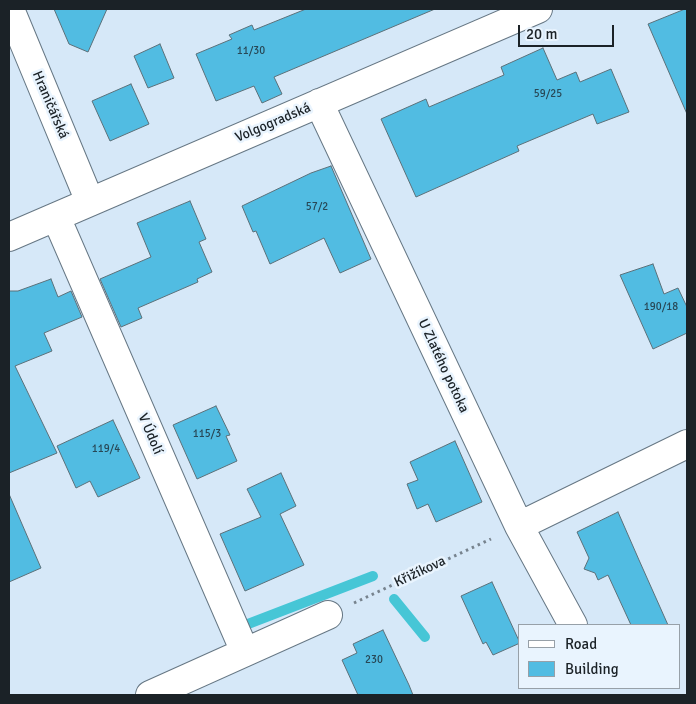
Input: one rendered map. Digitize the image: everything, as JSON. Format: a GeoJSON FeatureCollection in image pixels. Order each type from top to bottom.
{"type":"FeatureCollection","features":[{"type":"Feature","properties":{"kind":"street","name":"Hraničářská"},"geometry":{"type":"LineString","coordinates":[[10,9],[90,202]]}},
{"type":"Feature","properties":{"kind":"street","name":"Volgogradská"},"geometry":{"type":"LineString","coordinates":[[9,237],[538,9]]}},
{"type":"Feature","properties":{"kind":"street","name":"U Zlatého potoka"},"geometry":{"type":"LineString","coordinates":[[319,103],[518,526],[571,624]]}},
{"type":"Feature","properties":{"kind":"street","name":"V Údolí"},"geometry":{"type":"LineString","coordinates":[[56,217],[244,652]]}},
{"type":"Feature","properties":{"kind":"street"},"geometry":{"type":"LineString","coordinates":[[518,526],[687,444]]}},
{"type":"Feature","properties":{"kind":"street"},"geometry":{"type":"LineString","coordinates":[[150,695],[328,615]]}},
{"type":"Feature","properties":{"kind":"path","name":"Křižíkova"},"geometry":{"type":"LineString","coordinates":[[328,615],[518,526]]}},
{"type":"Feature","properties":{"kind":"building"},"geometry":{"type":"Polygon","coordinates":[[[54,9],[107,9],[88,52],[69,44],[54,9]]]}},
{"type":"Feature","properties":{"kind":"building"},"geometry":{"type":"Polygon","coordinates":[[[306,9],[435,9],[274,77],[282,94],[262,103],[254,86],[216,101],[196,54],[232,39],[229,35],[252,25],[254,30],[306,9]]]}},
{"type":"Feature","properties":{"kind":"building"},"geometry":{"type":"Polygon","coordinates":[[[687,9],[687,114],[648,24],[687,9]]]}},
{"type":"Feature","properties":{"kind":"building"},"geometry":{"type":"Polygon","coordinates":[[[160,44],[174,78],[148,88],[134,56],[160,44]]]}},
{"type":"Feature","properties":{"kind":"building"},"geometry":{"type":"Polygon","coordinates":[[[543,48],[557,80],[576,72],[580,82],[611,69],[629,112],[597,124],[593,114],[517,146],[519,151],[416,197],[381,119],[426,99],[429,107],[504,75],[501,67],[543,48]]]}},
{"type":"Feature","properties":{"kind":"building"},"geometry":{"type":"Polygon","coordinates":[[[131,84],[149,124],[110,141],[92,101],[131,84]]]}},
{"type":"Feature","properties":{"kind":"building"},"geometry":{"type":"Polygon","coordinates":[[[331,166],[371,259],[340,273],[324,238],[270,264],[256,231],[253,232],[242,206],[311,173],[331,166]]]}},
{"type":"Feature","properties":{"kind":"building"},"geometry":{"type":"Polygon","coordinates":[[[190,201],[206,239],[199,242],[212,272],[197,279],[198,282],[138,308],[142,318],[121,327],[100,279],[151,257],[137,223],[190,201]]]}},
{"type":"Feature","properties":{"kind":"building"},"geometry":{"type":"Polygon","coordinates":[[[653,264],[664,294],[678,288],[687,307],[687,333],[653,349],[620,275],[653,264]]]}},
{"type":"Feature","properties":{"kind":"building"},"geometry":{"type":"Polygon","coordinates":[[[51,279],[58,297],[71,291],[82,317],[44,333],[52,351],[15,366],[57,453],[9,473],[9,291],[18,291],[51,279]]]}},
{"type":"Feature","properties":{"kind":"building"},"geometry":{"type":"Polygon","coordinates":[[[216,406],[230,435],[226,436],[237,461],[197,479],[173,425],[216,406]]]}},
{"type":"Feature","properties":{"kind":"building"},"geometry":{"type":"Polygon","coordinates":[[[113,420],[140,478],[98,497],[90,481],[76,488],[57,446],[113,420]]]}},
{"type":"Feature","properties":{"kind":"building"},"geometry":{"type":"Polygon","coordinates":[[[455,441],[482,502],[436,522],[428,504],[417,509],[407,484],[418,480],[410,462],[455,441]]]}},
{"type":"Feature","properties":{"kind":"building"},"geometry":{"type":"Polygon","coordinates":[[[281,473],[296,506],[280,514],[304,565],[245,591],[220,534],[261,517],[247,489],[281,473]]]}},
{"type":"Feature","properties":{"kind":"building"},"geometry":{"type":"Polygon","coordinates":[[[9,494],[41,568],[9,582],[9,494]]]}},
{"type":"Feature","properties":{"kind":"building"},"geometry":{"type":"Polygon","coordinates":[[[618,512],[668,624],[631,624],[608,575],[598,580],[595,573],[584,569],[589,558],[577,532],[618,512]]]}},
{"type":"Feature","properties":{"kind":"building"},"geometry":{"type":"Polygon","coordinates":[[[492,582],[518,639],[518,644],[493,655],[486,642],[483,644],[461,596],[492,582]]]}},
{"type":"Feature","properties":{"kind":"building"},"geometry":{"type":"Polygon","coordinates":[[[383,630],[413,695],[358,695],[342,660],[357,653],[353,644],[383,630]]]}},
{"type":"Feature","properties":{"kind":"waterway"},"geometry":{"type":"LineString","coordinates":[[248,624],[373,576]]}},
{"type":"Feature","properties":{"kind":"waterway"},"geometry":{"type":"LineString","coordinates":[[394,599],[425,637]]}}]}
